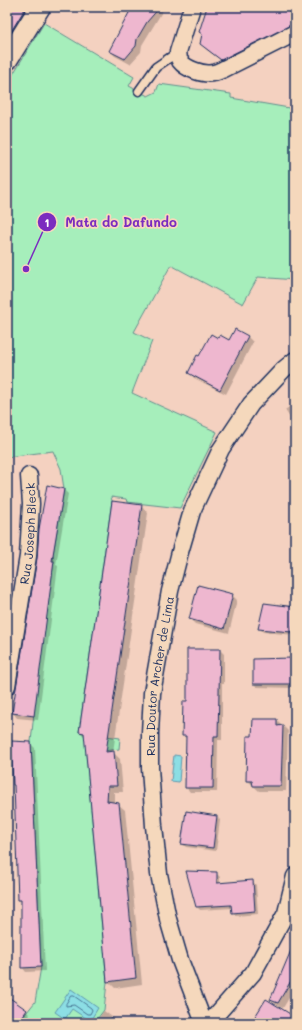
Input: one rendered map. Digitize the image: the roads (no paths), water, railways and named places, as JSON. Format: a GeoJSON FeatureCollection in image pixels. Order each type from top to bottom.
{"type":"FeatureCollection","features":[{"type":"Feature","properties":{"kind":"street"},"geometry":{"type":"LineString","coordinates":[[7,60],[40,7]]}},
{"type":"Feature","properties":{"kind":"street"},"geometry":{"type":"LineString","coordinates":[[192,7],[178,52],[181,62],[187,67],[203,73],[212,73],[253,55],[295,33]]}},
{"type":"Feature","properties":{"kind":"street","name":"Rua Doutor Archer de Lima"},"geometry":{"type":"LineString","coordinates":[[204,1023],[180,960],[168,919],[159,874],[150,768],[152,693],[170,591],[192,511],[221,450],[251,404],[295,360]]}},
{"type":"Feature","properties":{"kind":"street","name":"Rua Joseph Bleck"},"geometry":{"type":"LineString","coordinates":[[7,686],[28,556],[30,504],[29,476]]}},
{"type":"Feature","properties":{"kind":"street"},"geometry":{"type":"LineString","coordinates":[[209,1023],[253,973],[286,913],[295,876]]}},
{"type":"Feature","properties":{"kind":"lane"},"geometry":{"type":"LineString","coordinates":[[139,91],[156,67],[178,52]]}},
{"type":"Feature","properties":{"kind":"water"},"geometry":{"type":"Polygon","coordinates":[[[174,755],[181,756],[179,782],[171,781],[174,755]]]}},
{"type":"Feature","properties":{"kind":"water"},"geometry":{"type":"Polygon","coordinates":[[[71,989],[98,1008],[90,1021],[72,1009],[65,1019],[55,1012],[71,989]]]}},
{"type":"Feature","properties":{"kind":"place","name":"Mata do Dafundo"},"geometry":{"type":"Point","coordinates":[26,269]}}]}
